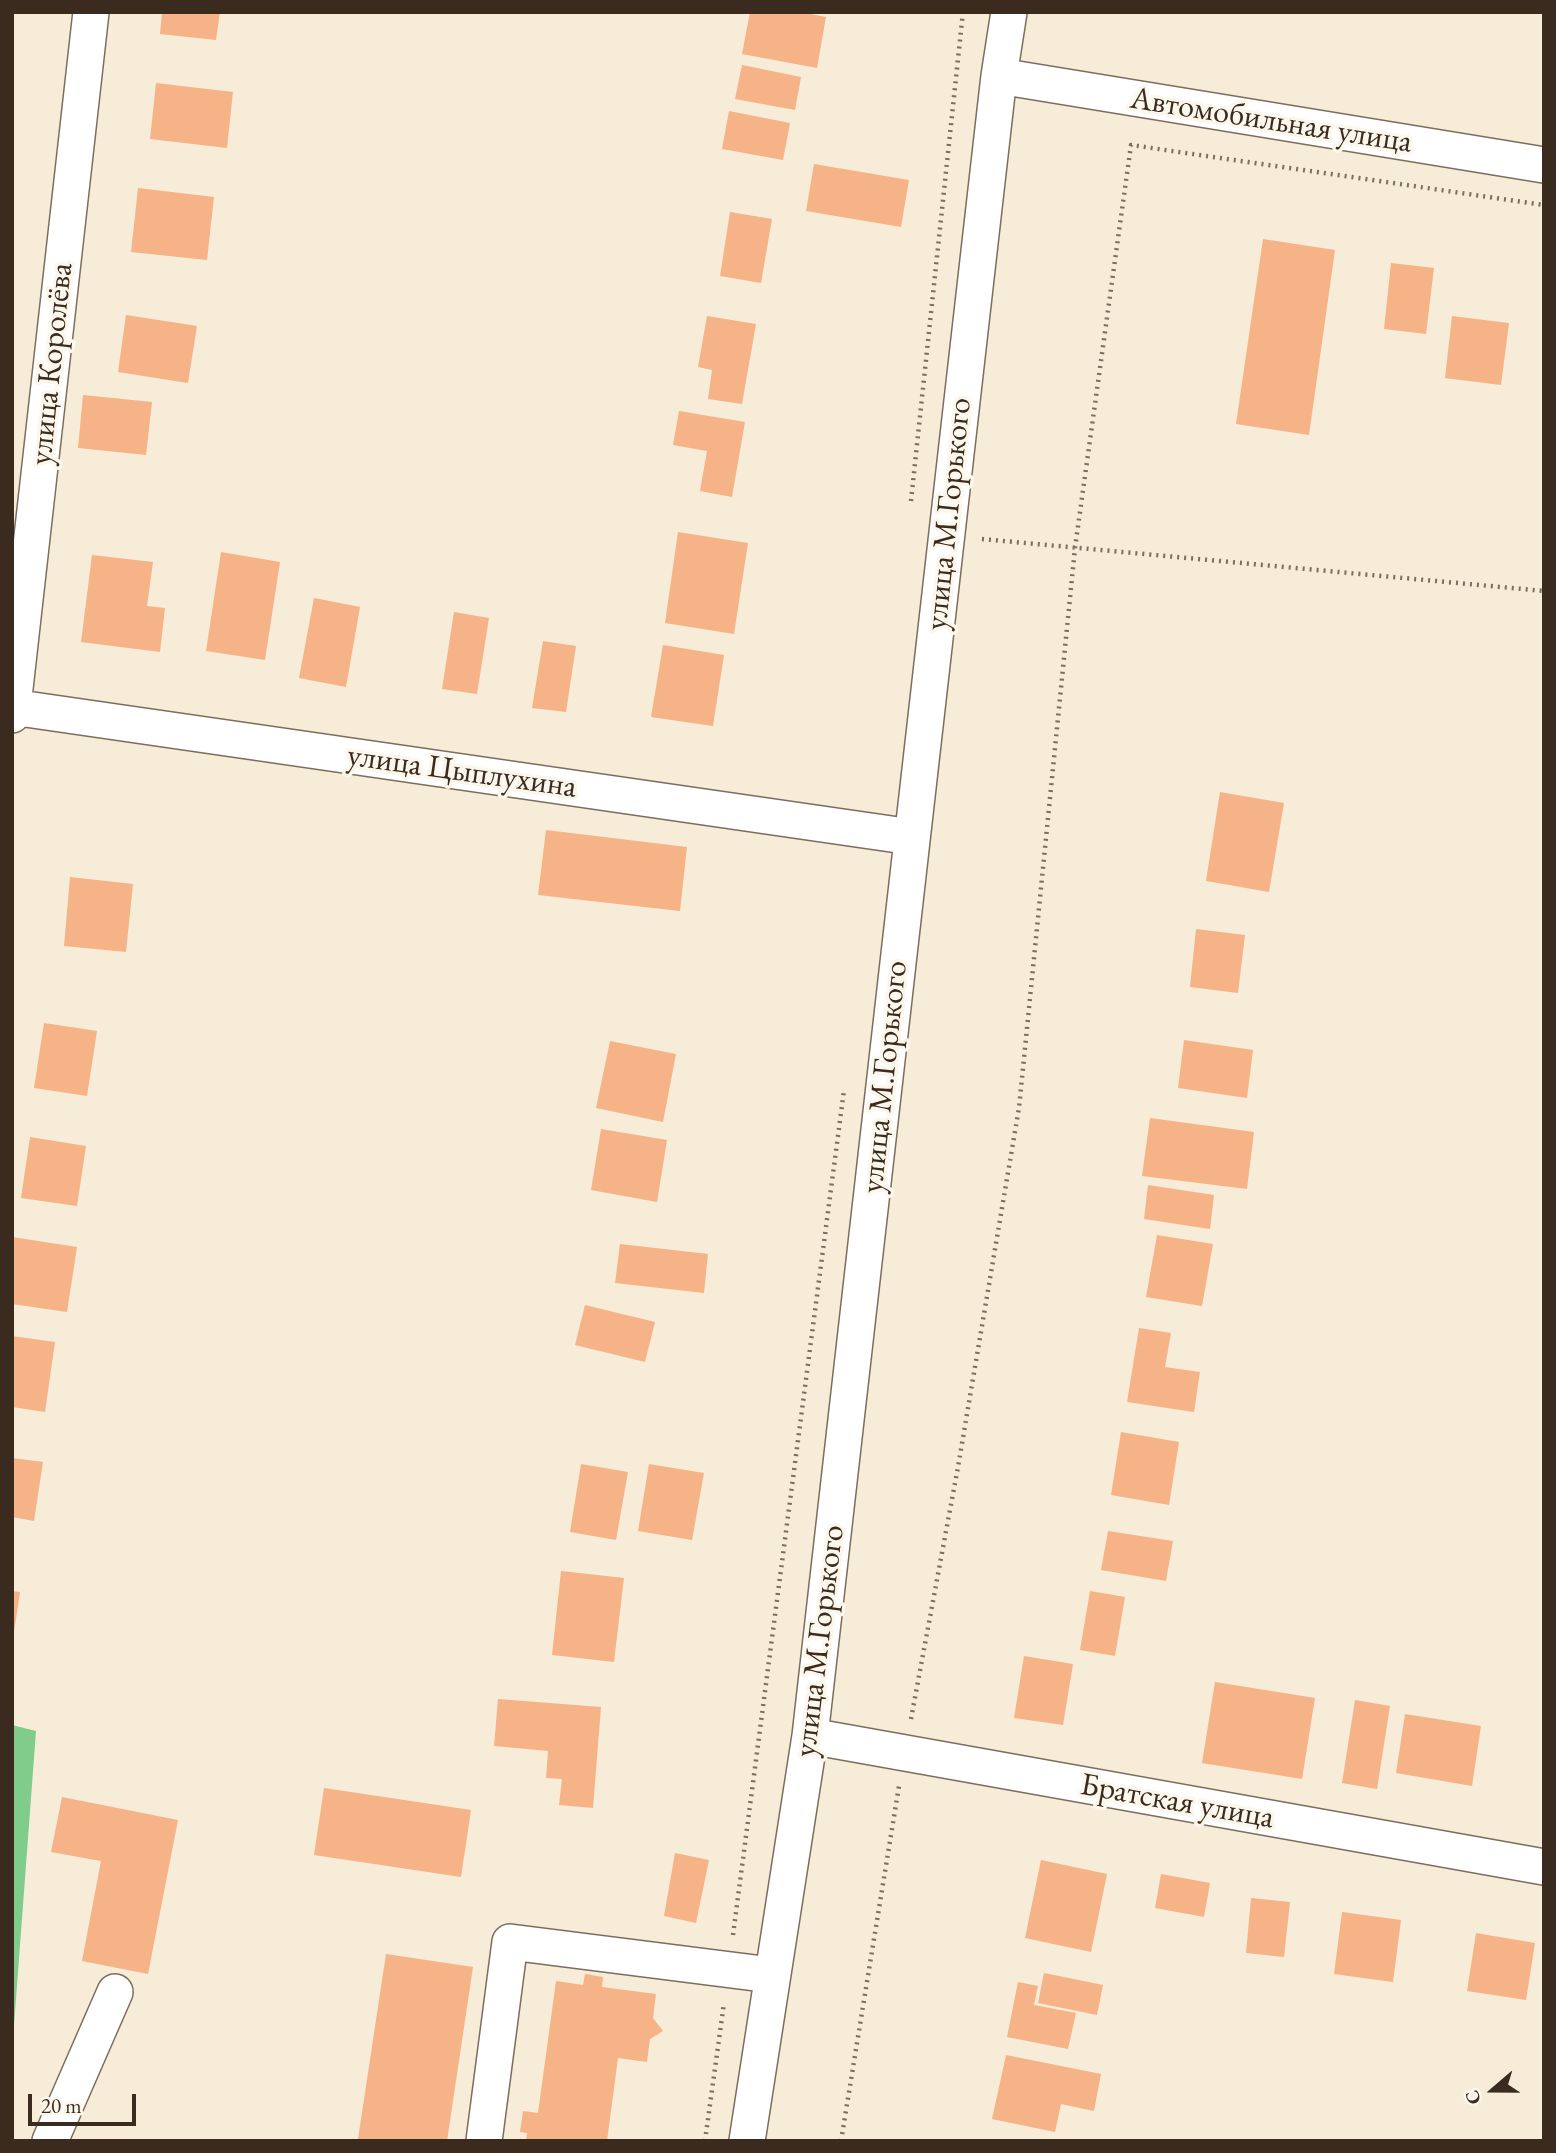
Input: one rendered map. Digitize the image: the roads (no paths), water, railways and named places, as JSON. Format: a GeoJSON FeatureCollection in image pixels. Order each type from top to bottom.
{"type":"FeatureCollection","features":[{"type":"Feature","properties":{"kind":"street","name":"улица Королёва"},"geometry":{"type":"LineString","coordinates":[[13,710],[91,12]]}},
{"type":"Feature","properties":{"kind":"street","name":"улица М.Горького"},"geometry":{"type":"LineString","coordinates":[[747,2141],[810,1736],[999,76],[1009,12]]}},
{"type":"Feature","properties":{"kind":"street","name":"Автомобильная улица"},"geometry":{"type":"LineString","coordinates":[[999,76],[1544,165]]}},
{"type":"Feature","properties":{"kind":"street","name":"улица Цыплухина"},"geometry":{"type":"LineString","coordinates":[[13,710],[912,837]]}},
{"type":"Feature","properties":{"kind":"street","name":"Братская улица"},"geometry":{"type":"LineString","coordinates":[[810,1736],[1544,1867]]}},
{"type":"Feature","properties":{"kind":"street"},"geometry":{"type":"LineString","coordinates":[[484,2141],[510,1942],[771,1975]]}},
{"type":"Feature","properties":{"kind":"street"},"geometry":{"type":"LineString","coordinates":[[50,2141],[114,1992]]}}]}
